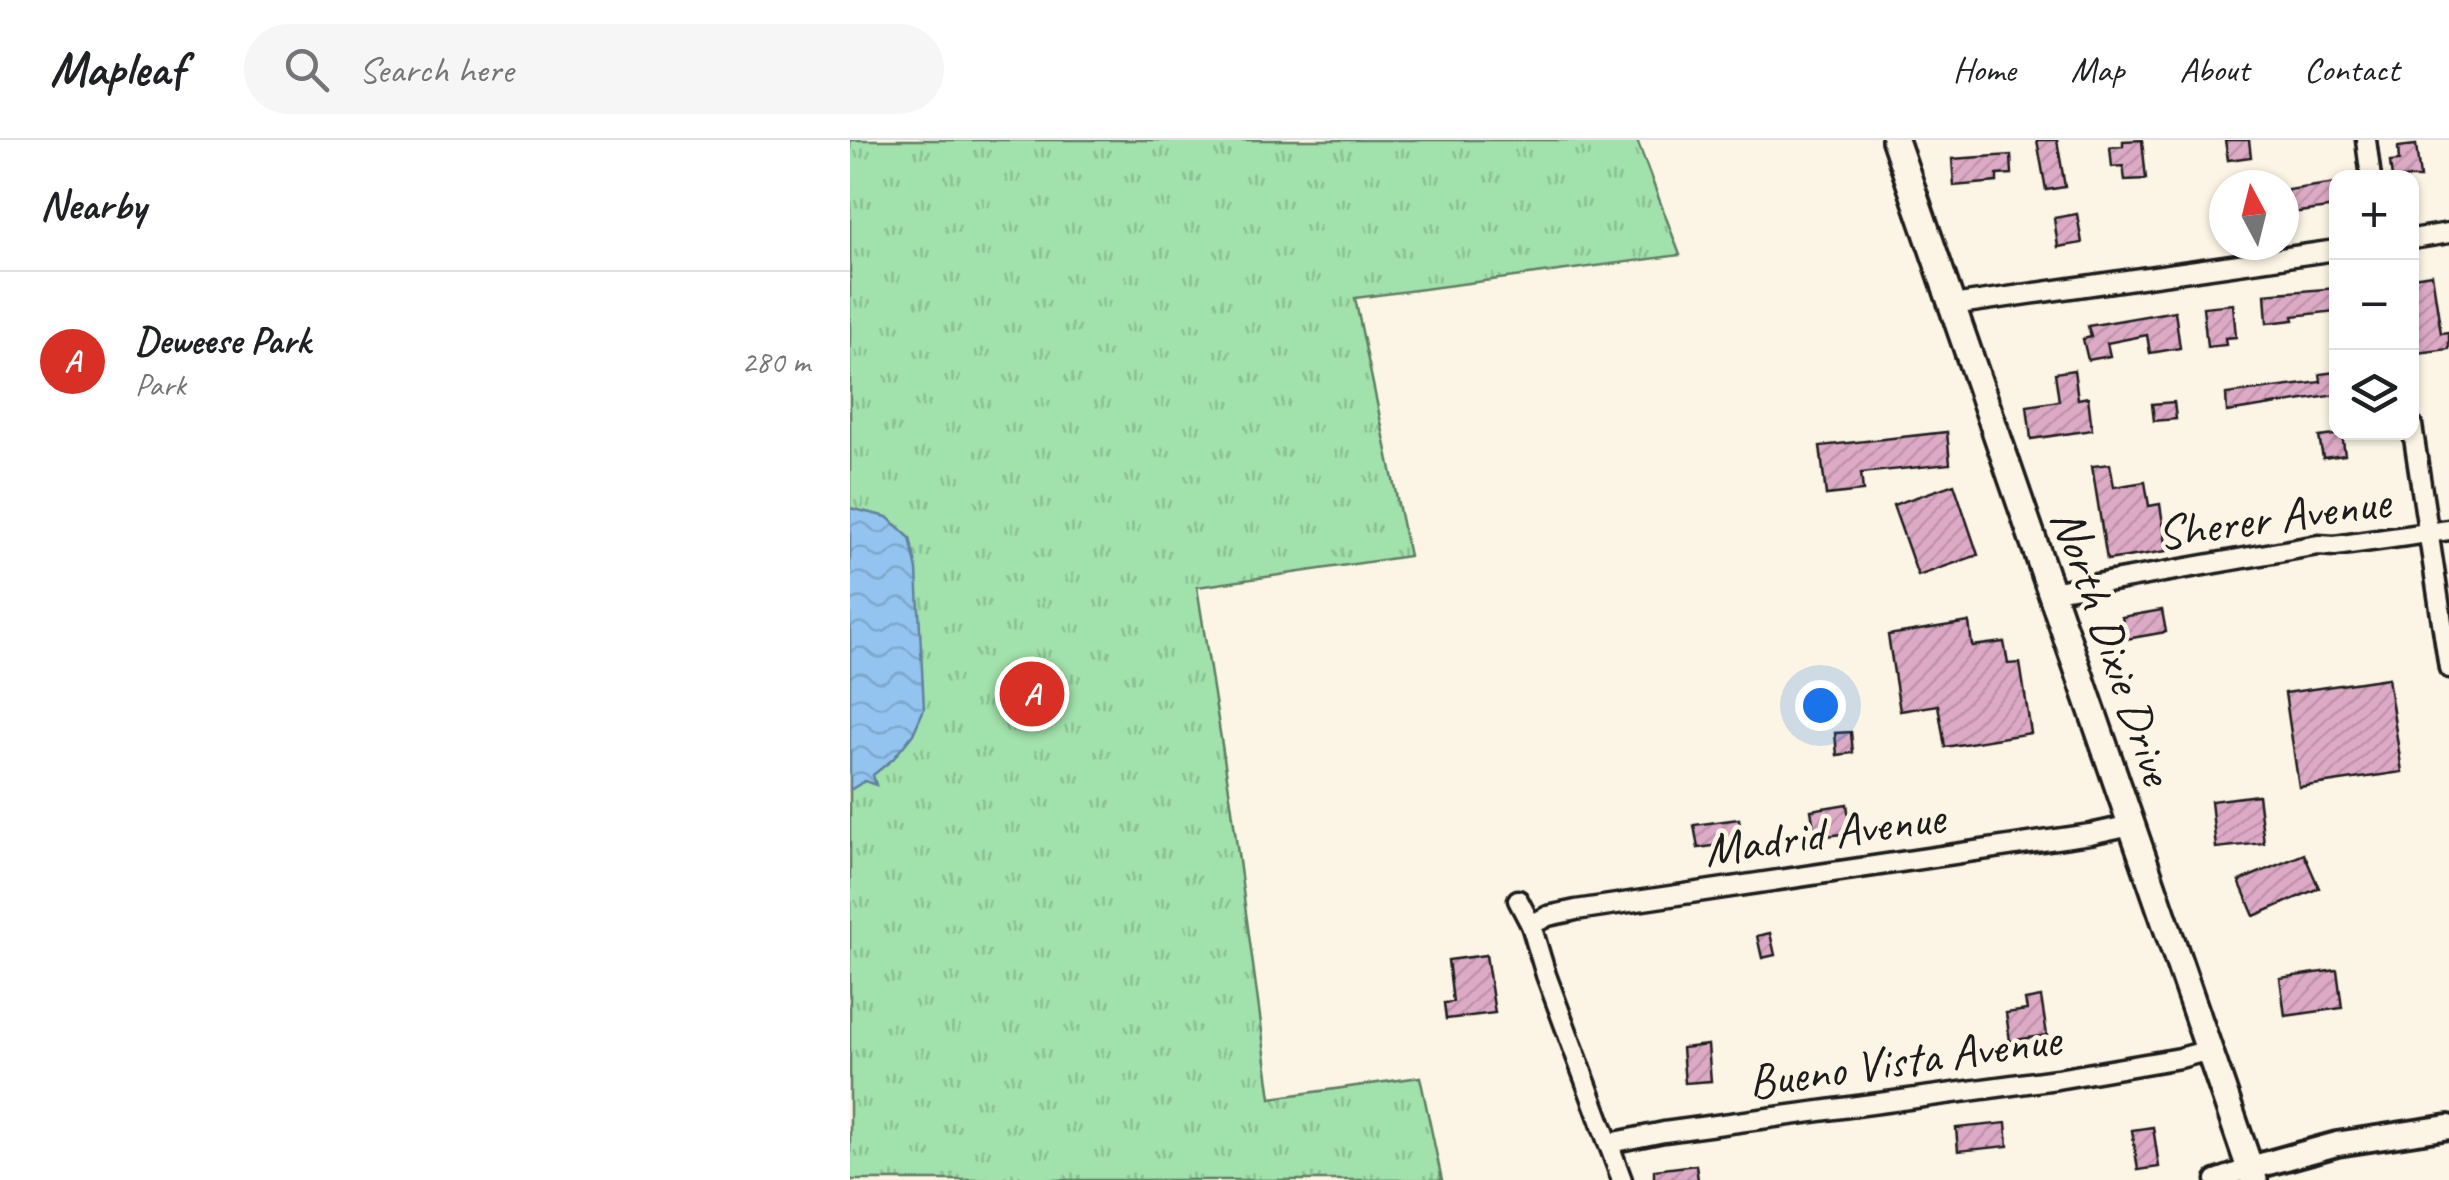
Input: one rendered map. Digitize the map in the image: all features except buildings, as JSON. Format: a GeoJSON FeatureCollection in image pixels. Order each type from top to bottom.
{"type":"FeatureCollection","features":[{"type":"Feature","properties":{"kind":"main road","name":"North Dixie Drive"},"geometry":{"type":"LineString","coordinates":[[1895,140],[2252,1174]]}},
{"type":"Feature","properties":{"kind":"street"},"geometry":{"type":"LineString","coordinates":[[2366,140],[2370,170]]}},
{"type":"Feature","properties":{"kind":"street"},"geometry":{"type":"LineString","coordinates":[[2419,238],[2449,233]]}},
{"type":"Feature","properties":{"kind":"street"},"geometry":{"type":"LineString","coordinates":[[1952,305],[2329,251]]}},
{"type":"Feature","properties":{"kind":"street"},"geometry":{"type":"LineString","coordinates":[[2416,440],[2440,532],[2449,668]]}},
{"type":"Feature","properties":{"kind":"street","name":"Sherer Avenue"},"geometry":{"type":"LineString","coordinates":[[2050,592],[2318,545],[2440,532]]}},
{"type":"Feature","properties":{"kind":"street","name":"Madrid Avenue"},"geometry":{"type":"LineString","coordinates":[[1530,925],[1576,910],[2131,825]]}},
{"type":"Feature","properties":{"kind":"street"},"geometry":{"type":"LineString","coordinates":[[1518,900],[1622,1180]]}},
{"type":"Feature","properties":{"kind":"street","name":"Bueno Vista Avenue"},"geometry":{"type":"LineString","coordinates":[[1610,1143],[1664,1132],[2057,1079],[2209,1050]]}},
{"type":"Feature","properties":{"kind":"street"},"geometry":{"type":"LineString","coordinates":[[2216,1180],[2252,1174],[2337,1144],[2449,1127]]}},
{"type":"Feature","properties":{"kind":"green space"},"geometry":{"type":"Polygon","coordinates":[[[850,140],[1637,140],[1680,255],[1355,298],[1409,556],[1197,587],[1271,1098],[1420,1077],[1442,1180],[850,1180],[850,140]]]}},
{"type":"Feature","properties":{"kind":"water"},"geometry":{"type":"Polygon","coordinates":[[[850,508],[887,517],[910,538],[917,570],[924,709],[913,734],[893,759],[873,775],[876,785],[865,781],[850,790],[850,508]]]}},
{"type":"Feature","properties":{"kind":"place","name":"Deweese Park"},"geometry":{"type":"Point","coordinates":[1032,694]}}]}
